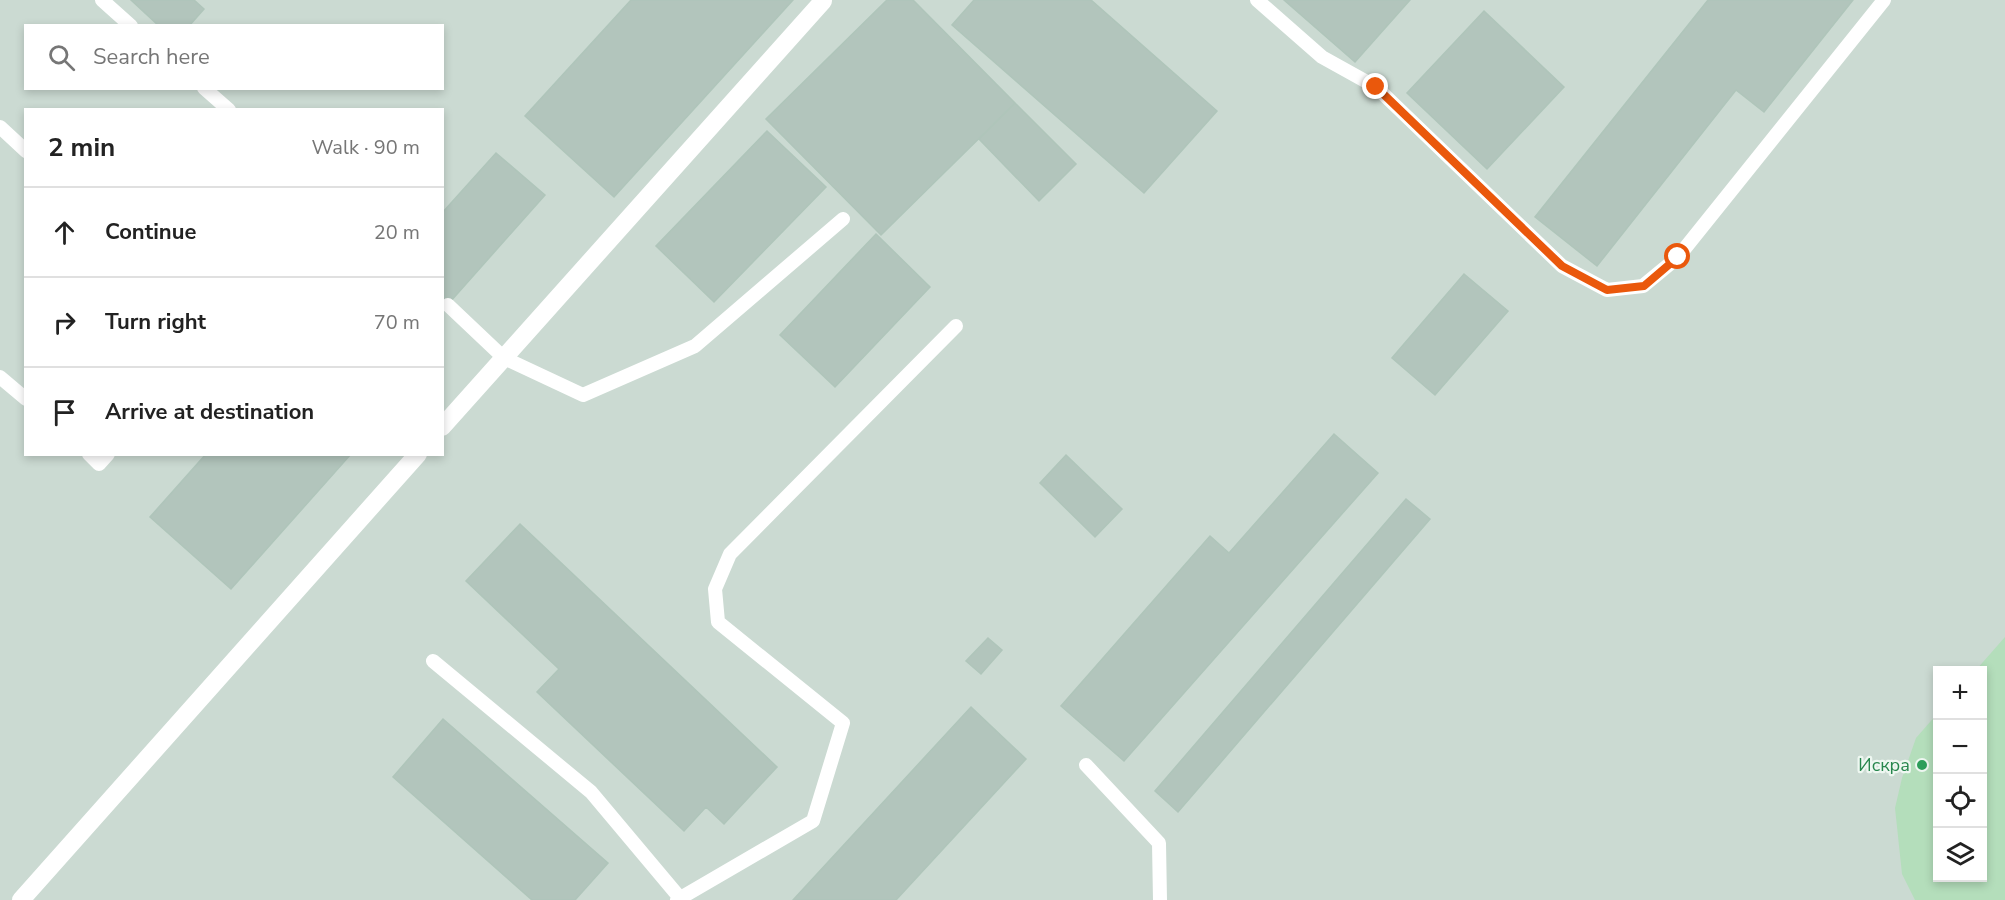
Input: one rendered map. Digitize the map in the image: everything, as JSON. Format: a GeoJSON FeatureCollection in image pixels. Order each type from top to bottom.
{"type":"FeatureCollection","features":[{"type":"Feature","properties":{"kind":"street"},"geometry":{"type":"LineString","coordinates":[[444,425],[824,1]]}},
{"type":"Feature","properties":{"kind":"street"},"geometry":{"type":"LineString","coordinates":[[21,900],[416,456]]}},
{"type":"Feature","properties":{"kind":"lane"},"geometry":{"type":"LineString","coordinates":[[102,0],[129,24]]}},
{"type":"Feature","properties":{"kind":"lane"},"geometry":{"type":"LineString","coordinates":[[1257,0],[1322,57],[1376,87],[1562,266],[1607,290],[1644,286],[1678,257],[1884,0]]}},
{"type":"Feature","properties":{"kind":"lane"},"geometry":{"type":"LineString","coordinates":[[206,90],[227,108]]}},
{"type":"Feature","properties":{"kind":"lane"},"geometry":{"type":"LineString","coordinates":[[0,127],[24,149]]}},
{"type":"Feature","properties":{"kind":"lane"},"geometry":{"type":"LineString","coordinates":[[448,305],[504,358],[583,395],[695,346],[843,219]]}},
{"type":"Feature","properties":{"kind":"lane"},"geometry":{"type":"LineString","coordinates":[[433,661],[591,792],[678,899],[813,821],[843,723],[718,622],[715,589],[730,554],[956,326]]}},
{"type":"Feature","properties":{"kind":"lane"},"geometry":{"type":"LineString","coordinates":[[0,376],[24,397]]}},
{"type":"Feature","properties":{"kind":"lane"},"geometry":{"type":"LineString","coordinates":[[91,456],[99,464],[106,456]]}},
{"type":"Feature","properties":{"kind":"lane"},"geometry":{"type":"LineString","coordinates":[[1086,765],[1159,843],[1160,900]]}},
{"type":"Feature","properties":{"kind":"shaded area"},"geometry":{"type":"Polygon","coordinates":[[[0,0],[2005,0],[2005,900],[0,900],[0,0]]]}},
{"type":"Feature","properties":{"kind":"green space","name":"Искра"},"geometry":{"type":"Polygon","coordinates":[[[2005,637],[2005,900],[1915,900],[1902,874],[1895,808],[1902,778],[1916,738],[1933,719],[1933,882],[1987,882],[1987,666],[1980,666],[2005,637]]]}},
{"type":"Feature","properties":{"kind":"building"},"geometry":{"type":"Polygon","coordinates":[[[131,0],[194,0],[204,9],[191,24],[157,24],[131,0]]]}},
{"type":"Feature","properties":{"kind":"building"},"geometry":{"type":"Polygon","coordinates":[[[631,0],[793,0],[614,197],[525,116],[631,0]]]}},
{"type":"Feature","properties":{"kind":"building"},"geometry":{"type":"Polygon","coordinates":[[[887,0],[913,0],[1015,103],[881,235],[766,119],[887,0]]]}},
{"type":"Feature","properties":{"kind":"building"},"geometry":{"type":"Polygon","coordinates":[[[974,0],[1091,0],[1217,111],[1144,193],[952,25],[974,0]]]}},
{"type":"Feature","properties":{"kind":"building"},"geometry":{"type":"Polygon","coordinates":[[[1284,0],[1410,0],[1355,62],[1284,0]]]}},
{"type":"Feature","properties":{"kind":"building"},"geometry":{"type":"Polygon","coordinates":[[[1708,0],[1853,0],[1764,112],[1736,90],[1597,266],[1535,217],[1708,0]]]}},
{"type":"Feature","properties":{"kind":"building"},"geometry":{"type":"Polygon","coordinates":[[[1484,11],[1564,87],[1487,169],[1407,93],[1484,11]]]}},
{"type":"Feature","properties":{"kind":"building"},"geometry":{"type":"Polygon","coordinates":[[[1015,103],[1076,164],[1039,201],[979,139],[1015,103]]]}},
{"type":"Feature","properties":{"kind":"building"},"geometry":{"type":"Polygon","coordinates":[[[767,131],[826,187],[714,302],[656,246],[767,131]]]}},
{"type":"Feature","properties":{"kind":"building"},"geometry":{"type":"Polygon","coordinates":[[[496,153],[545,195],[444,309],[444,211],[496,153]]]}},
{"type":"Feature","properties":{"kind":"building"},"geometry":{"type":"Polygon","coordinates":[[[876,234],[930,287],[835,387],[780,335],[876,234]]]}},
{"type":"Feature","properties":{"kind":"building"},"geometry":{"type":"Polygon","coordinates":[[[1464,274],[1508,311],[1435,395],[1392,358],[1464,274]]]}},
{"type":"Feature","properties":{"kind":"building"},"geometry":{"type":"Polygon","coordinates":[[[1334,434],[1378,473],[1124,761],[1061,706],[1210,536],[1229,553],[1334,434]]]}},
{"type":"Feature","properties":{"kind":"building"},"geometry":{"type":"Polygon","coordinates":[[[1066,455],[1122,509],[1095,537],[1040,483],[1066,455]]]}},
{"type":"Feature","properties":{"kind":"building"},"geometry":{"type":"Polygon","coordinates":[[[204,456],[349,456],[231,589],[150,517],[204,456]]]}},
{"type":"Feature","properties":{"kind":"building"},"geometry":{"type":"Polygon","coordinates":[[[1406,499],[1430,519],[1178,812],[1155,791],[1406,499]]]}},
{"type":"Feature","properties":{"kind":"building"},"geometry":{"type":"Polygon","coordinates":[[[520,524],[777,767],[724,824],[706,807],[684,831],[537,692],[559,669],[466,581],[520,524]]]}},
{"type":"Feature","properties":{"kind":"building"},"geometry":{"type":"Polygon","coordinates":[[[988,638],[1002,650],[981,674],[966,661],[988,638]]]}},
{"type":"Feature","properties":{"kind":"building"},"geometry":{"type":"Polygon","coordinates":[[[971,707],[1026,759],[896,900],[793,900],[971,707]]]}},
{"type":"Feature","properties":{"kind":"building"},"geometry":{"type":"Polygon","coordinates":[[[443,719],[608,863],[575,900],[532,900],[393,777],[443,719]]]}},
{"type":"Feature","properties":{"kind":"place","name":"Искра"},"geometry":{"type":"Point","coordinates":[1922,765]}},
{"type":"Feature","properties":{"kind":"route"},"geometry":{"type":"LineString","coordinates":[[1376,87],[1562,266],[1607,290],[1644,286],[1678,257]]}}]}
